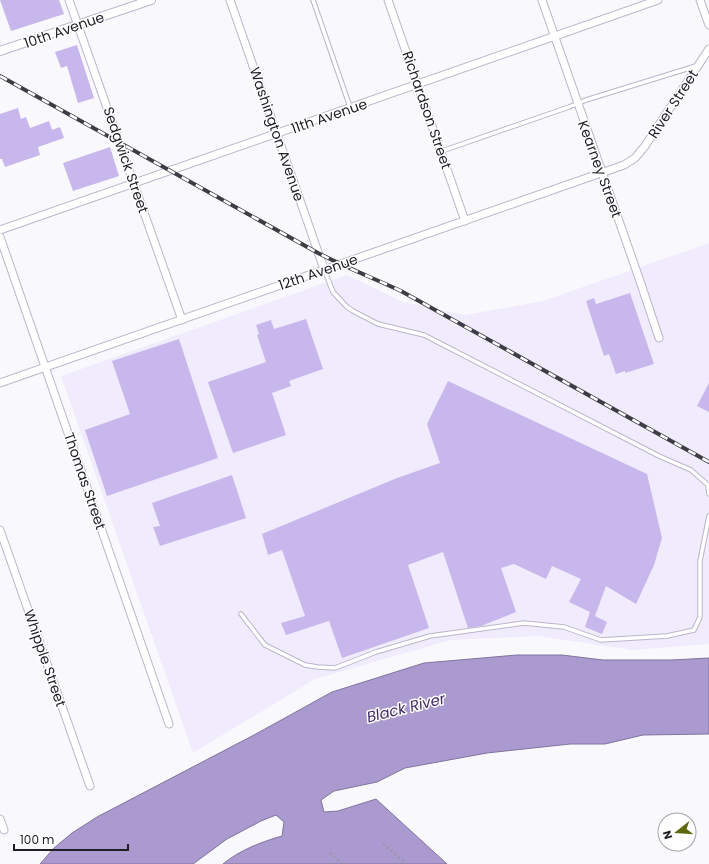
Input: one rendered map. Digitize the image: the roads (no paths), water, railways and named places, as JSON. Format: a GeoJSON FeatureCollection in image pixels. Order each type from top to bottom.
{"type":"FeatureCollection","features":[{"type":"Feature","properties":{"kind":"street","name":"Sedgwick Street"},"geometry":{"type":"LineString","coordinates":[[69,0],[182,320]]}},
{"type":"Feature","properties":{"kind":"street","name":"10th Avenue"},"geometry":{"type":"LineString","coordinates":[[0,51],[151,0]]}},
{"type":"Feature","properties":{"kind":"street","name":"Washington Avenue"},"geometry":{"type":"LineString","coordinates":[[230,0],[324,269]]}},
{"type":"Feature","properties":{"kind":"street","name":"Richardson Street"},"geometry":{"type":"LineString","coordinates":[[388,0],[466,221]]}},
{"type":"Feature","properties":{"kind":"street","name":"Kearney Street"},"geometry":{"type":"LineString","coordinates":[[542,0],[659,338]]}},
{"type":"Feature","properties":{"kind":"street","name":"11th Avenue"},"geometry":{"type":"LineString","coordinates":[[0,230],[658,0]]}},
{"type":"Feature","properties":{"kind":"street"},"geometry":{"type":"LineString","coordinates":[[700,0],[709,26]]}},
{"type":"Feature","properties":{"kind":"street","name":"River Street"},"geometry":{"type":"LineString","coordinates":[[635,158],[645,146],[709,49]]}},
{"type":"Feature","properties":{"kind":"street","name":"12th Avenue"},"geometry":{"type":"LineString","coordinates":[[0,383],[602,173],[624,165],[635,158]]}},
{"type":"Feature","properties":{"kind":"street","name":"Thomas Street"},"geometry":{"type":"LineString","coordinates":[[0,237],[169,724]]}},
{"type":"Feature","properties":{"kind":"street","name":"Whipple Street"},"geometry":{"type":"LineString","coordinates":[[0,530],[90,786]]}},
{"type":"Feature","properties":{"kind":"street"},"geometry":{"type":"LineString","coordinates":[[0,819],[4,830]]}},
{"type":"Feature","properties":{"kind":"lane"},"geometry":{"type":"LineString","coordinates":[[313,0],[351,108]]}},
{"type":"Feature","properties":{"kind":"lane"},"geometry":{"type":"LineString","coordinates":[[442,152],[586,100],[698,65]]}},
{"type":"Feature","properties":{"kind":"lane"},"geometry":{"type":"LineString","coordinates":[[324,269],[334,292],[347,307],[353,311],[378,324],[424,335],[659,456],[691,470],[708,485],[709,494]]}},
{"type":"Feature","properties":{"kind":"lane"},"geometry":{"type":"LineString","coordinates":[[241,614],[265,645],[304,665],[335,668],[376,652],[430,636],[524,623],[564,626],[601,640],[666,636],[694,630],[700,617],[700,562],[709,516]]}},
{"type":"Feature","properties":{"kind":"water","name":"Black River"},"geometry":{"type":"Polygon","coordinates":[[[517,655],[562,655],[603,660],[671,660],[709,658],[709,734],[643,735],[605,744],[570,744],[487,753],[405,768],[377,782],[334,791],[321,800],[324,812],[338,811],[376,799],[447,864],[223,864],[251,847],[282,836],[284,822],[276,815],[261,821],[227,839],[193,864],[40,864],[54,848],[72,833],[97,817],[254,735],[332,692],[424,663],[517,655]]]}},
{"type":"Feature","properties":{"kind":"railway"},"geometry":{"type":"LineString","coordinates":[[0,76],[318,253],[401,291],[709,462]]}}]}
